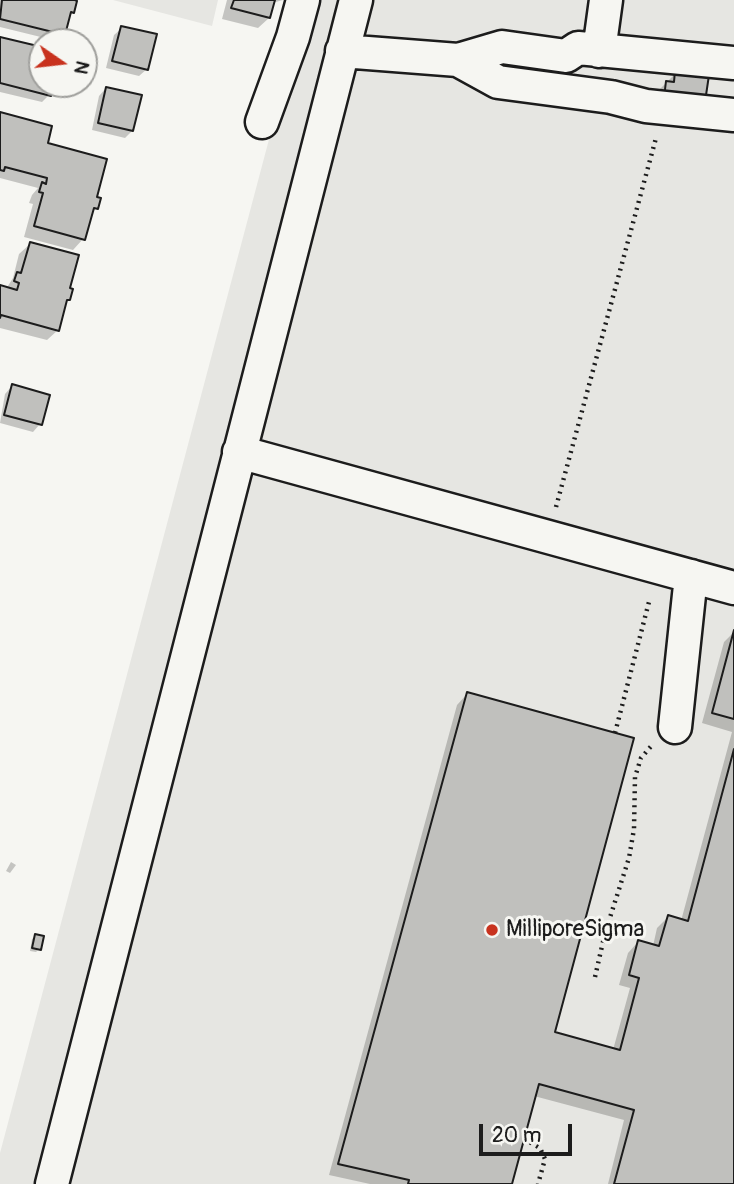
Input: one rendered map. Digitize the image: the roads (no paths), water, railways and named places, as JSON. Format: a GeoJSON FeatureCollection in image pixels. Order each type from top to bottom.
{"type":"FeatureCollection","features":[{"type":"Feature","properties":{"kind":"lane"},"geometry":{"type":"LineString","coordinates":[[262,122],[293,37],[303,0]]}},
{"type":"Feature","properties":{"kind":"lane"},"geometry":{"type":"LineString","coordinates":[[52,1184],[356,0]]}},
{"type":"Feature","properties":{"kind":"lane"},"geometry":{"type":"LineString","coordinates":[[606,0],[598,51],[611,97]]}},
{"type":"Feature","properties":{"kind":"lane"},"geometry":{"type":"LineString","coordinates":[[342,51],[458,60],[502,47],[566,56],[598,51],[734,63]]}},
{"type":"Feature","properties":{"kind":"lane"},"geometry":{"type":"LineString","coordinates":[[458,60],[498,82],[611,97],[646,106],[734,115]]}},
{"type":"Feature","properties":{"kind":"lane"},"geometry":{"type":"LineString","coordinates":[[239,452],[734,588]]}},
{"type":"Feature","properties":{"kind":"lane"},"geometry":{"type":"LineString","coordinates":[[675,726],[691,576]]}},
{"type":"Feature","properties":{"kind":"place","name":"MilliporeSigma"},"geometry":{"type":"Point","coordinates":[492,930]}}]}
